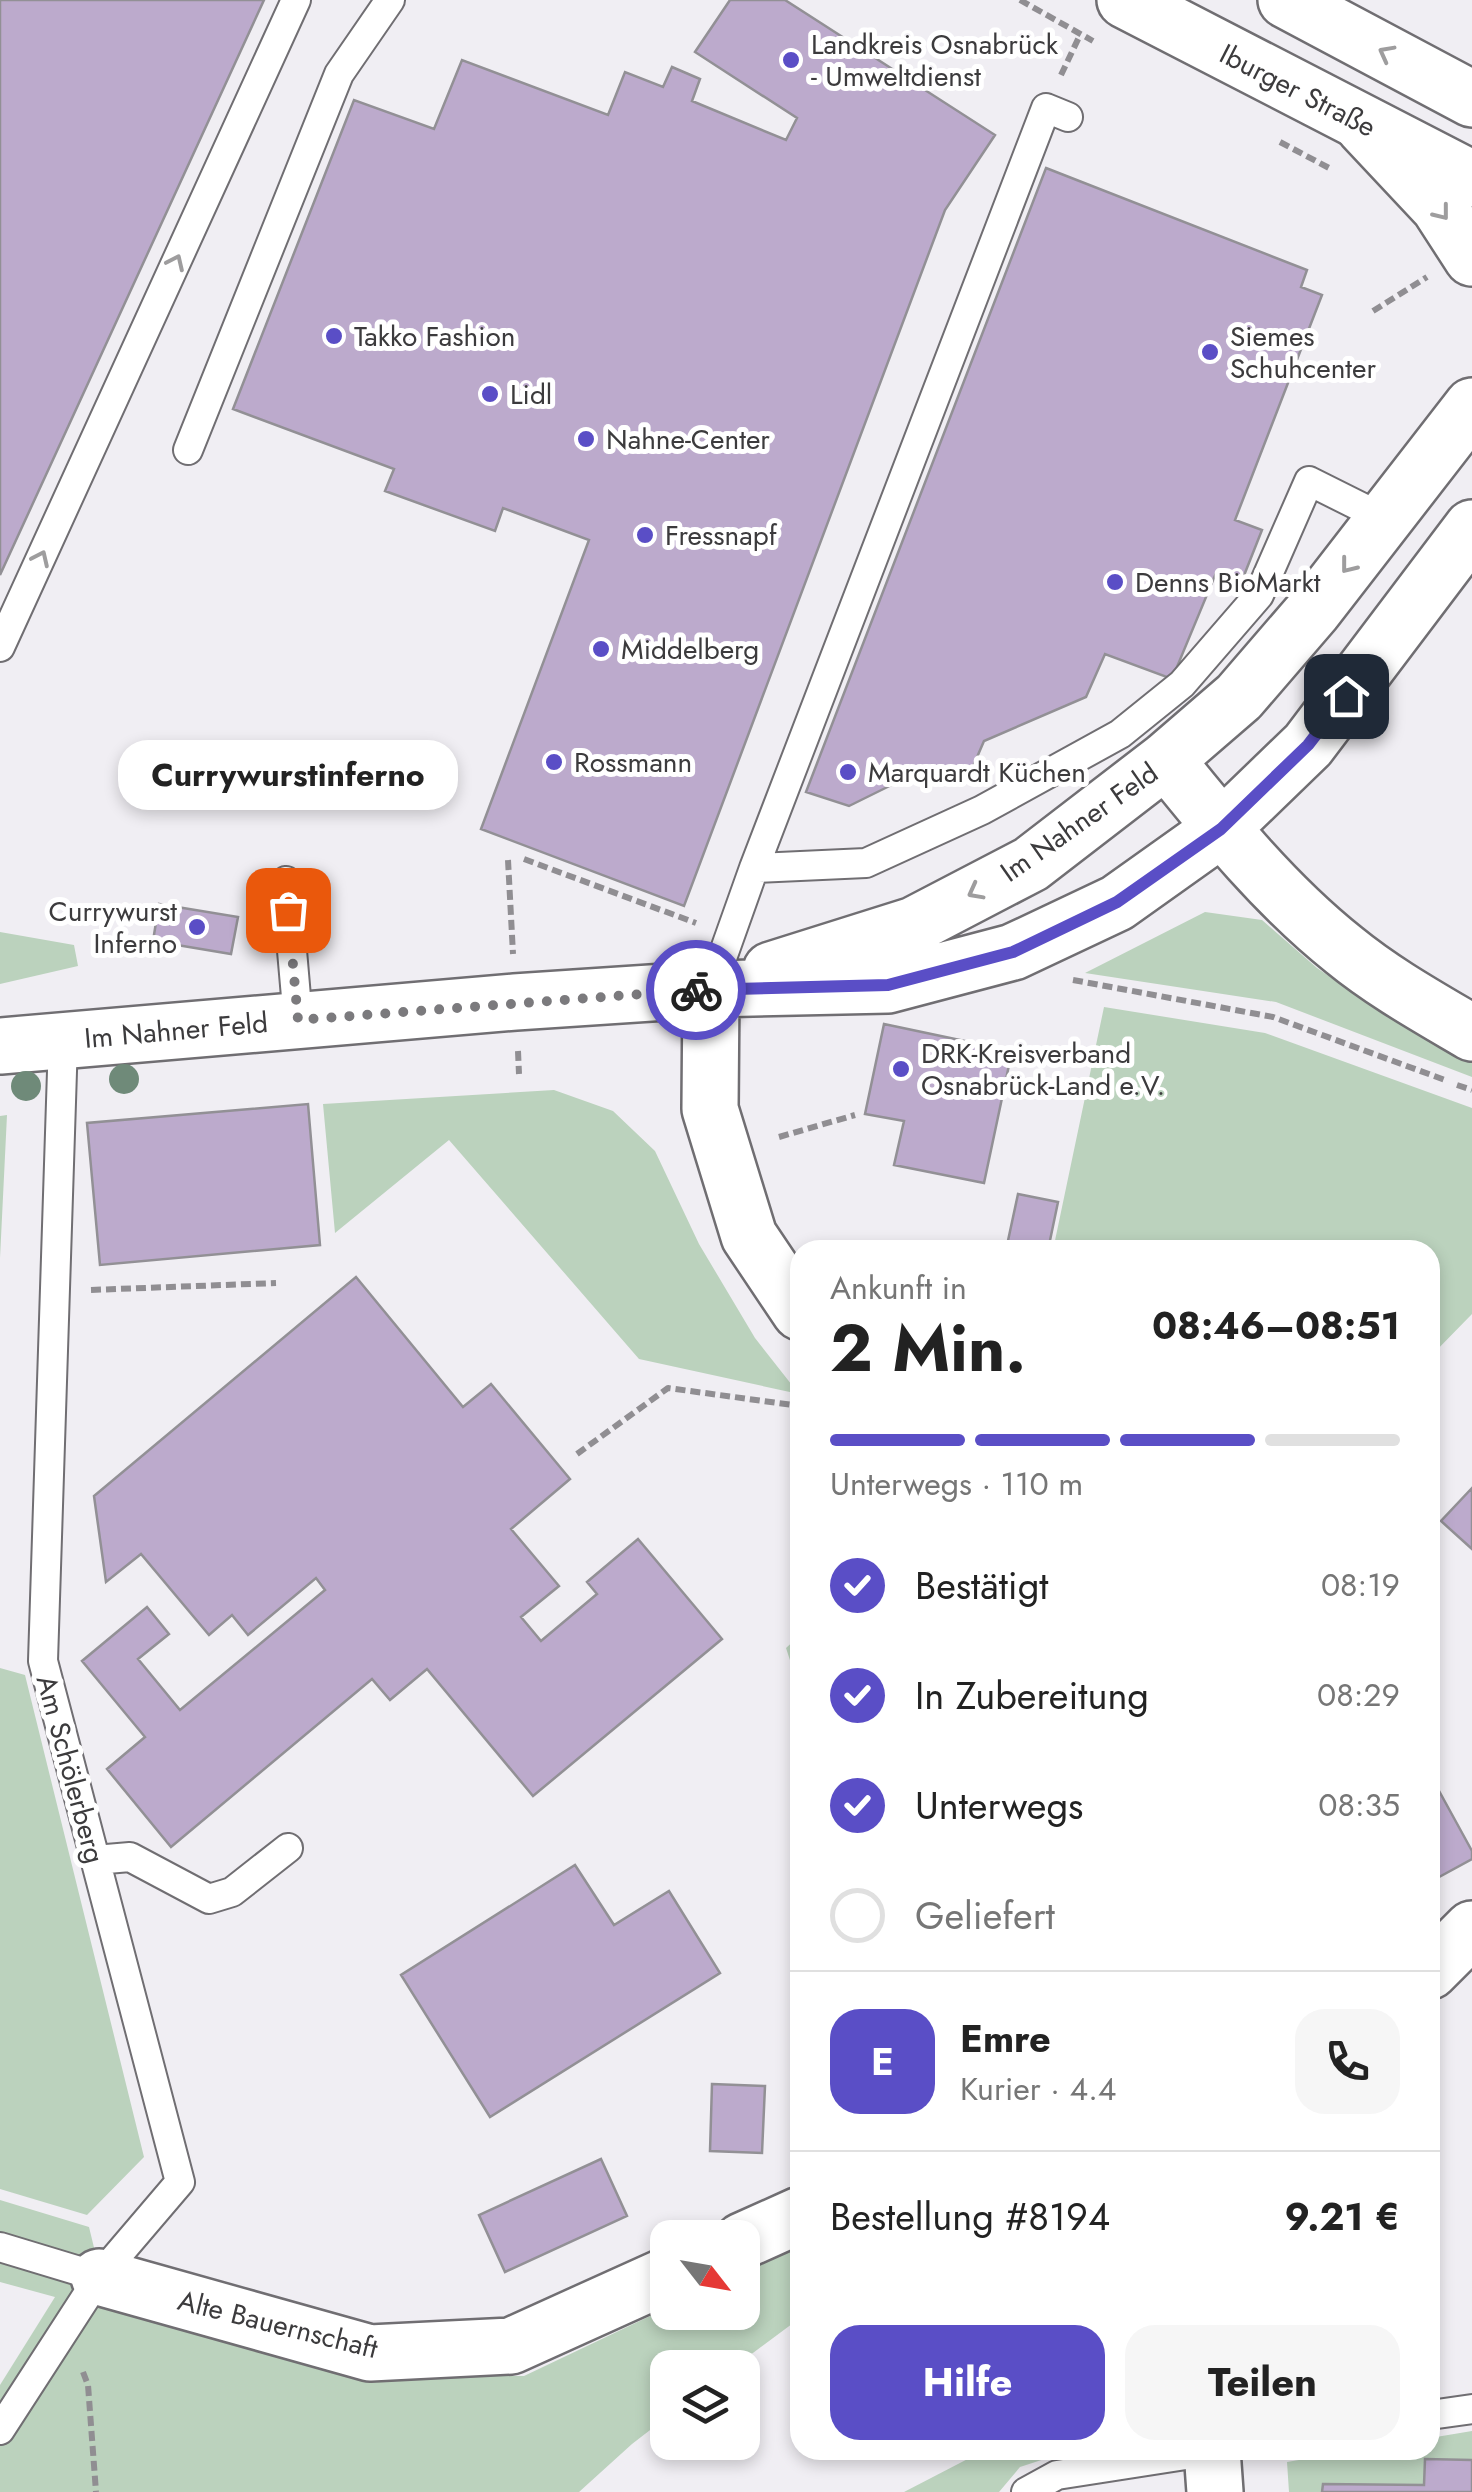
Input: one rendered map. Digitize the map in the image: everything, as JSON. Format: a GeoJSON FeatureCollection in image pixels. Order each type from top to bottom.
{"type":"FeatureCollection","features":[{"type":"Feature","properties":{"kind":"street","name":"Iburger Straße"},"geometry":{"type":"LineString","coordinates":[[1125,0],[1472,179]]}},
{"type":"Feature","properties":{"kind":"street"},"geometry":{"type":"LineString","coordinates":[[1286,0],[1472,100]]}},
{"type":"Feature","properties":{"kind":"street"},"geometry":{"type":"LineString","coordinates":[[1358,121],[1440,207],[1456,268]]}},
{"type":"Feature","properties":{"kind":"street","name":"Im Nahner Feld"},"geometry":{"type":"LineString","coordinates":[[711,989],[914,925],[1030,864],[1166,760],[1238,697],[1314,610],[1471,404]]}},
{"type":"Feature","properties":{"kind":"street","name":"Im Nahner Feld"},"geometry":{"type":"LineString","coordinates":[[0,1046],[711,989],[888,985],[1013,952],[1117,902],[1221,829],[1308,745],[1472,528]]}},
{"type":"Feature","properties":{"kind":"street","name":"Im Nahner Feld"},"geometry":{"type":"LineString","coordinates":[[1166,760],[1221,829],[1343,950],[1472,1033]]}},
{"type":"Feature","properties":{"kind":"street"},"geometry":{"type":"LineString","coordinates":[[711,989],[710,1110],[748,1236],[790,1297]]}},
{"type":"Feature","properties":{"kind":"street"},"geometry":{"type":"LineString","coordinates":[[1440,1962],[1472,1928]]}},
{"type":"Feature","properties":{"kind":"street"},"geometry":{"type":"LineString","coordinates":[[760,2233],[790,2219]]}},
{"type":"Feature","properties":{"kind":"street","name":"Alte Bauernschaft"},"geometry":{"type":"LineString","coordinates":[[98,2277],[370,2354],[510,2346],[650,2283]]}},
{"type":"Feature","properties":{"kind":"street"},"geometry":{"type":"LineString","coordinates":[[1214,2460],[1215,2492]]}},
{"type":"Feature","properties":{"kind":"lane"},"geometry":{"type":"LineString","coordinates":[[0,646],[296,0]]}},
{"type":"Feature","properties":{"kind":"lane"},"geometry":{"type":"LineString","coordinates":[[188,450],[339,74],[390,0]]}},
{"type":"Feature","properties":{"kind":"lane"},"geometry":{"type":"LineString","coordinates":[[711,989],[1046,108],[1068,117]]}},
{"type":"Feature","properties":{"kind":"lane"},"geometry":{"type":"LineString","coordinates":[[754,868],[866,864],[982,810],[1120,734],[1182,684],[1260,595],[1309,482],[1385,519]]}},
{"type":"Feature","properties":{"kind":"lane"},"geometry":{"type":"LineString","coordinates":[[286,882],[298,1020]]}},
{"type":"Feature","properties":{"kind":"lane","name":"Am Schölerberg"},"geometry":{"type":"LineString","coordinates":[[63,1040],[43,1661],[180,2182],[98,2277]]}},
{"type":"Feature","properties":{"kind":"lane"},"geometry":{"type":"LineString","coordinates":[[95,1860],[130,1857],[209,1899],[232,1892],[288,1848]]}},
{"type":"Feature","properties":{"kind":"lane","name":"Alte Bauernschaft"},"geometry":{"type":"LineString","coordinates":[[0,2246],[98,2277]]}},
{"type":"Feature","properties":{"kind":"lane"},"geometry":{"type":"LineString","coordinates":[[0,2430],[98,2277]]}},
{"type":"Feature","properties":{"kind":"lane"},"geometry":{"type":"LineString","coordinates":[[1440,2414],[1472,2408]]}},
{"type":"Feature","properties":{"kind":"lane"},"geometry":{"type":"LineString","coordinates":[[1026,2492],[1057,2475],[1151,2460]]}},
{"type":"Feature","properties":{"kind":"path"},"geometry":{"type":"LineString","coordinates":[[1373,311],[1425,277],[1456,268]]}},
{"type":"Feature","properties":{"kind":"path"},"geometry":{"type":"LineString","coordinates":[[524,859],[698,924]]}},
{"type":"Feature","properties":{"kind":"path"},"geometry":{"type":"LineString","coordinates":[[1070,980],[1273,1017],[1472,1090]]}},
{"type":"Feature","properties":{"kind":"path"},"geometry":{"type":"LineString","coordinates":[[779,1138],[855,1115]]}},
{"type":"Feature","properties":{"kind":"path"},"geometry":{"type":"LineString","coordinates":[[54,1292],[276,1283]]}},
{"type":"Feature","properties":{"kind":"path"},"geometry":{"type":"LineString","coordinates":[[577,1454],[668,1388],[790,1405]]}},
{"type":"Feature","properties":{"kind":"path"},"geometry":{"type":"LineString","coordinates":[[58,2340],[80,2362],[88,2385],[96,2492]]}},
{"type":"Feature","properties":{"kind":"green space"},"geometry":{"type":"Polygon","coordinates":[[[1205,912],[1262,920],[1317,968],[1392,1019],[1472,1062],[1472,1077],[1276,1002],[1085,973],[1205,912]]]}},
{"type":"Feature","properties":{"kind":"green space"},"geometry":{"type":"Polygon","coordinates":[[[0,932],[74,945],[78,966],[0,984],[0,932]]]}},
{"type":"Feature","properties":{"kind":"green space"},"geometry":{"type":"Polygon","coordinates":[[[1104,1007],[1265,1033],[1472,1108],[1472,1314],[1440,1347],[1440,1240],[1055,1240],[1104,1007]]]}},
{"type":"Feature","properties":{"kind":"green space"},"geometry":{"type":"Polygon","coordinates":[[[554,1090],[613,1111],[655,1151],[699,1244],[755,1338],[790,1383],[790,1392],[639,1359],[449,1140],[335,1233],[323,1104],[554,1090]]]}},
{"type":"Feature","properties":{"kind":"green space"},"geometry":{"type":"Polygon","coordinates":[[[7,1115],[0,1258],[0,1116],[7,1115]]]}},
{"type":"Feature","properties":{"kind":"green space"},"geometry":{"type":"Polygon","coordinates":[[[0,1668],[25,1675],[144,2157],[87,2215],[0,2189],[0,1668]]]}},
{"type":"Feature","properties":{"kind":"green space"},"geometry":{"type":"Polygon","coordinates":[[[0,2200],[89,2227],[108,2305],[368,2376],[524,2376],[650,2316],[650,2330],[760,2330],[760,2265],[790,2251],[790,2325],[757,2350],[650,2350],[650,2430],[579,2492],[0,2492],[0,2385],[55,2297],[0,2282],[0,2200]]]}},
{"type":"Feature","properties":{"kind":"green space"},"geometry":{"type":"Polygon","coordinates":[[[1472,2431],[1472,2492],[1289,2492],[1287,2462],[1440,2460],[1440,2436],[1472,2431]]]}},
{"type":"Feature","properties":{"kind":"green space"},"geometry":{"type":"Polygon","coordinates":[[[966,2460],[1041,2460],[1020,2467],[999,2492],[904,2492],[966,2460]]]}},
{"type":"Feature","properties":{"kind":"building"},"geometry":{"type":"Polygon","coordinates":[[[0,0],[264,0],[0,575],[0,0]]]}},
{"type":"Feature","properties":{"kind":"building","name":"Nahne-Center"},"geometry":{"type":"Polygon","coordinates":[[[730,0],[785,0],[995,135],[945,210],[684,906],[481,829],[589,540],[503,508],[495,531],[385,491],[394,469],[233,409],[354,100],[434,129],[462,60],[608,115],[625,72],[663,87],[672,67],[700,79],[692,101],[786,140],[797,118],[695,52],[730,0]]]}},
{"type":"Feature","properties":{"kind":"building"},"geometry":{"type":"Polygon","coordinates":[[[1046,168],[1307,270],[1301,287],[1322,295],[1235,520],[1262,530],[1241,583],[1216,573],[1172,679],[1105,654],[1086,697],[984,741],[968,778],[932,765],[849,806],[806,792],[1046,168]]]}},
{"type":"Feature","properties":{"kind":"building"},"geometry":{"type":"Polygon","coordinates":[[[159,904],[238,917],[231,954],[153,941],[159,904]]]}},
{"type":"Feature","properties":{"kind":"building"},"geometry":{"type":"Polygon","coordinates":[[[884,1024],[1012,1051],[984,1183],[894,1165],[904,1121],[865,1114],[884,1024]]]}},
{"type":"Feature","properties":{"kind":"building"},"geometry":{"type":"Polygon","coordinates":[[[308,1104],[320,1245],[100,1265],[87,1123],[308,1104]]]}},
{"type":"Feature","properties":{"kind":"building"},"geometry":{"type":"Polygon","coordinates":[[[1018,1194],[1058,1202],[1050,1240],[1008,1240],[1018,1194]]]}},
{"type":"Feature","properties":{"kind":"building"},"geometry":{"type":"Polygon","coordinates":[[[356,1277],[463,1407],[491,1384],[570,1479],[511,1529],[559,1586],[521,1617],[541,1641],[597,1594],[587,1582],[638,1539],[722,1639],[533,1796],[427,1669],[390,1700],[372,1679],[171,1847],[107,1769],[145,1737],[82,1661],[147,1607],[169,1634],[138,1659],[180,1710],[325,1590],[316,1578],[248,1635],[232,1615],[209,1635],[141,1554],[106,1582],[94,1496],[356,1277]]]}},
{"type":"Feature","properties":{"kind":"building"},"geometry":{"type":"Polygon","coordinates":[[[1472,1488],[1472,1549],[1441,1521],[1472,1488]]]}},
{"type":"Feature","properties":{"kind":"building"},"geometry":{"type":"Polygon","coordinates":[[[1440,1793],[1472,1851],[1472,1859],[1440,1877],[1440,1793]]]}},
{"type":"Feature","properties":{"kind":"building"},"geometry":{"type":"Polygon","coordinates":[[[575,1865],[614,1925],[669,1891],[720,1973],[490,2117],[401,1975],[575,1865]]]}},
{"type":"Feature","properties":{"kind":"building"},"geometry":{"type":"Polygon","coordinates":[[[712,2084],[765,2086],[762,2153],[710,2151],[712,2084]]]}},
{"type":"Feature","properties":{"kind":"building"},"geometry":{"type":"Polygon","coordinates":[[[601,2159],[627,2216],[505,2272],[479,2215],[601,2159]]]}},
{"type":"Feature","properties":{"kind":"building"},"geometry":{"type":"Polygon","coordinates":[[[1425,2460],[1472,2460],[1472,2492],[1322,2492],[1323,2484],[1424,2485],[1425,2460]]]}},
{"type":"Feature","properties":{"kind":"way so far"},"geometry":{"type":"LineString","coordinates":[[288,910],[298,1020],[696,990]]}},
{"type":"Feature","properties":{"kind":"place","name":"Landkreis Osnabrück - Umweltdienst"},"geometry":{"type":"Point","coordinates":[791,60]}},
{"type":"Feature","properties":{"kind":"place","name":"Takko Fashion"},"geometry":{"type":"Point","coordinates":[334,336]}},
{"type":"Feature","properties":{"kind":"place","name":"Siemes Schuhcenter"},"geometry":{"type":"Point","coordinates":[1210,352]}},
{"type":"Feature","properties":{"kind":"place","name":"Lidl"},"geometry":{"type":"Point","coordinates":[490,394]}},
{"type":"Feature","properties":{"kind":"place","name":"Nahne-Center"},"geometry":{"type":"Point","coordinates":[586,439]}},
{"type":"Feature","properties":{"kind":"place","name":"Fressnapf"},"geometry":{"type":"Point","coordinates":[645,535]}},
{"type":"Feature","properties":{"kind":"place","name":"Denns BioMarkt"},"geometry":{"type":"Point","coordinates":[1115,582]}},
{"type":"Feature","properties":{"kind":"place","name":"Middelberg"},"geometry":{"type":"Point","coordinates":[601,649]}},
{"type":"Feature","properties":{"kind":"place","name":"Rossmann"},"geometry":{"type":"Point","coordinates":[554,762]}},
{"type":"Feature","properties":{"kind":"place","name":"Marquardt Küchen"},"geometry":{"type":"Point","coordinates":[848,772]}},
{"type":"Feature","properties":{"kind":"place","name":"Currywurstinferno"},"geometry":{"type":"Point","coordinates":[288,910]}},
{"type":"Feature","properties":{"kind":"place","name":"Currywurst Inferno"},"geometry":{"type":"Point","coordinates":[197,927]}},
{"type":"Feature","properties":{"kind":"place","name":"DRK-Kreisverband Osnabrück-Land e.V."},"geometry":{"type":"Point","coordinates":[901,1069]}},
{"type":"Feature","properties":{"kind":"route"},"geometry":{"type":"LineString","coordinates":[[696,990],[888,985],[1013,952],[1117,902],[1221,829],[1308,745],[1346,696]]}}]}
